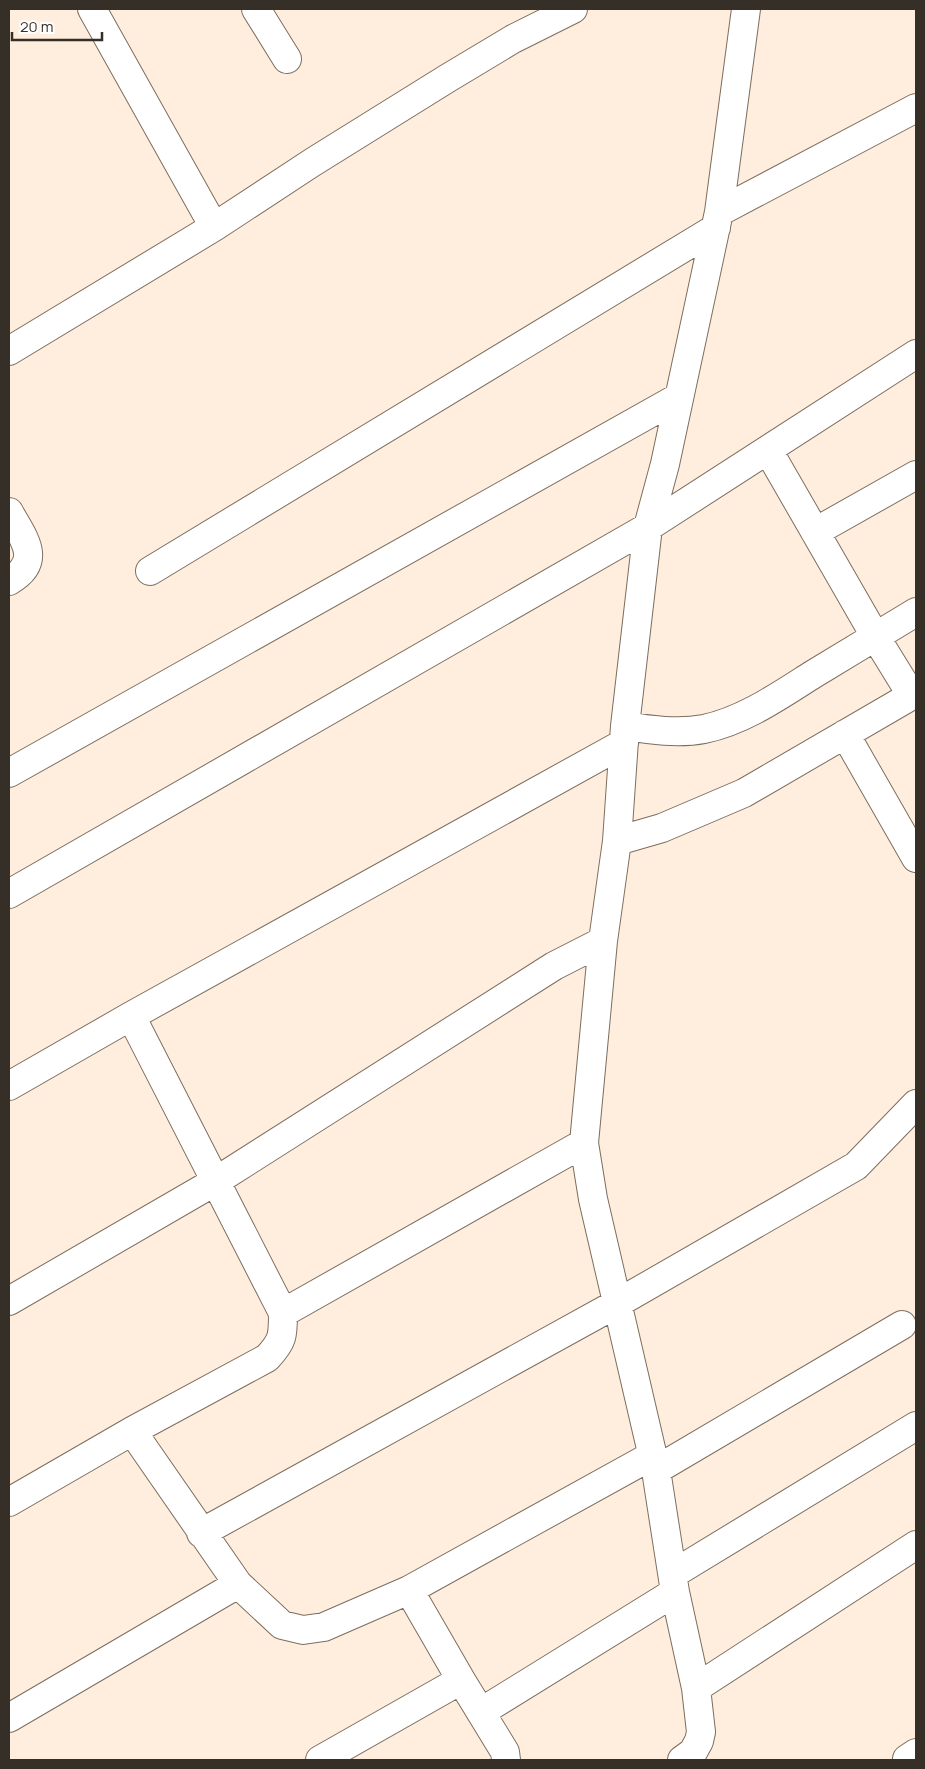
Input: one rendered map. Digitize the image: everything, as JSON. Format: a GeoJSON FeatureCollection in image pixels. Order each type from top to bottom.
{"type":"FeatureCollection","features":[{"type":"Feature","properties":{"kind":"street"},"geometry":{"type":"LineString","coordinates":[[92,9],[214,227]]}},
{"type":"Feature","properties":{"kind":"street"},"geometry":{"type":"LineString","coordinates":[[256,9],[287,59]]}},
{"type":"Feature","properties":{"kind":"street"},"geometry":{"type":"LineString","coordinates":[[9,351],[214,227],[313,162],[440,83],[513,39],[573,9]]}},
{"type":"Feature","properties":{"kind":"street"},"geometry":{"type":"LineString","coordinates":[[682,1760],[693,1752],[701,1732],[696,1688],[674,1583],[655,1462],[616,1304],[593,1199],[584,1143],[603,941],[617,841],[624,735],[648,527],[665,464],[718,220],[746,9]]}},
{"type":"Feature","properties":{"kind":"street"},"geometry":{"type":"LineString","coordinates":[[150,571],[718,220],[916,108]]}},
{"type":"Feature","properties":{"kind":"street"},"geometry":{"type":"LineString","coordinates":[[9,894],[648,527],[916,354]]}},
{"type":"Feature","properties":{"kind":"street"},"geometry":{"type":"LineString","coordinates":[[9,773],[679,397]]}},
{"type":"Feature","properties":{"kind":"street"},"geometry":{"type":"LineString","coordinates":[[617,841],[662,828],[744,793],[914,694],[874,636],[768,450]]}},
{"type":"Feature","properties":{"kind":"street"},"geometry":{"type":"LineString","coordinates":[[815,532],[916,474]]}},
{"type":"Feature","properties":{"kind":"street"},"geometry":{"type":"LineString","coordinates":[[9,512],[27,544],[30,556],[26,567],[9,581]]}},
{"type":"Feature","properties":{"kind":"street"},"geometry":{"type":"LineString","coordinates":[[9,1086],[624,735],[702,730],[724,724],[773,700],[874,636],[916,612]]}},
{"type":"Feature","properties":{"kind":"street"},"geometry":{"type":"LineString","coordinates":[[845,734],[916,858]]}},
{"type":"Feature","properties":{"kind":"street"},"geometry":{"type":"LineString","coordinates":[[9,1301],[216,1181],[554,966],[603,941]]}},
{"type":"Feature","properties":{"kind":"street"},"geometry":{"type":"LineString","coordinates":[[9,1502],[132,1431],[267,1358],[280,1344],[283,1331],[283,1313],[130,1016]]}},
{"type":"Feature","properties":{"kind":"street"},"geometry":{"type":"LineString","coordinates":[[201,1533],[616,1304],[856,1166],[916,1104]]}},
{"type":"Feature","properties":{"kind":"street"},"geometry":{"type":"LineString","coordinates":[[283,1313],[584,1143]]}},
{"type":"Feature","properties":{"kind":"street"},"geometry":{"type":"LineString","coordinates":[[132,1431],[238,1584],[282,1625],[302,1630],[324,1627],[408,1590],[655,1462],[902,1326]]}},
{"type":"Feature","properties":{"kind":"street"},"geometry":{"type":"LineString","coordinates":[[481,1712],[674,1583],[916,1426]]}},
{"type":"Feature","properties":{"kind":"street"},"geometry":{"type":"LineString","coordinates":[[696,1688],[916,1545]]}},
{"type":"Feature","properties":{"kind":"street"},"geometry":{"type":"LineString","coordinates":[[9,1718],[238,1584]]}},
{"type":"Feature","properties":{"kind":"street"},"geometry":{"type":"LineString","coordinates":[[408,1590],[505,1752],[506,1760]]}},
{"type":"Feature","properties":{"kind":"street"},"geometry":{"type":"LineString","coordinates":[[320,1760],[461,1680]]}}]}
